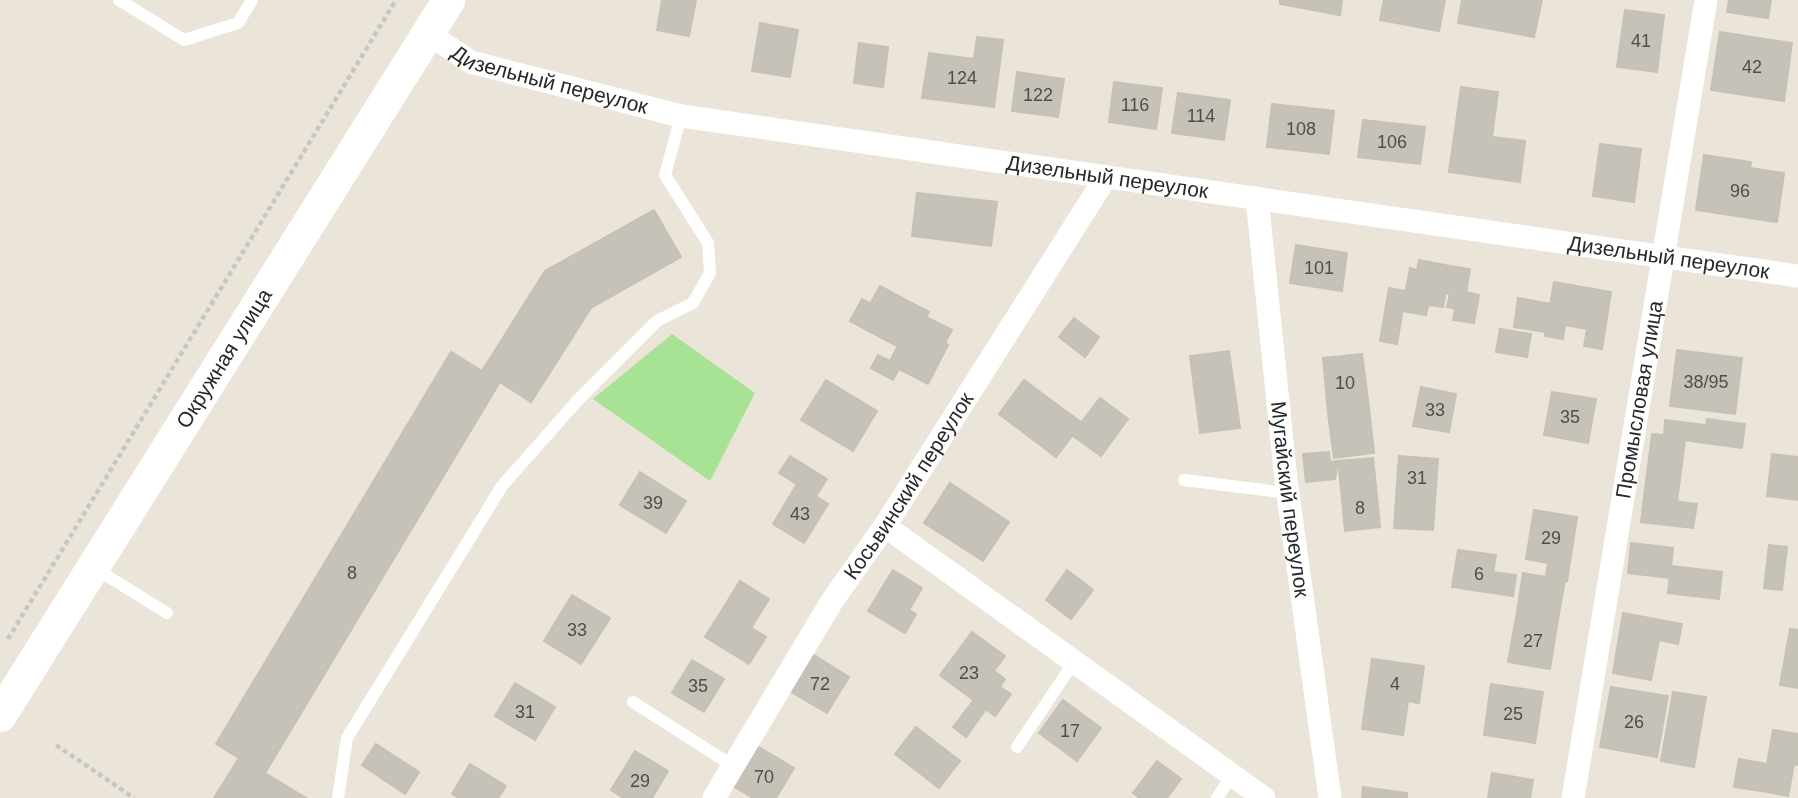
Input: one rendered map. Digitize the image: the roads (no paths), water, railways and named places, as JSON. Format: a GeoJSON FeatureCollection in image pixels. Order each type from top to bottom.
{"type":"FeatureCollection","features":[{"type":"Feature","properties":{"kind":"main road","name":"Окружная улица"},"geometry":{"type":"LineString","coordinates":[[0,715],[449,0]]}},
{"type":"Feature","properties":{"kind":"street","name":"Промысловая улица"},"geometry":{"type":"LineString","coordinates":[[1573,798],[1706,0]]}},
{"type":"Feature","properties":{"kind":"street","name":"Дизельный переулок"},"geometry":{"type":"LineString","coordinates":[[429,34],[471,62],[681,116],[1798,276]]}},
{"type":"Feature","properties":{"kind":"street","name":"Косьвинский переулок"},"geometry":{"type":"LineString","coordinates":[[714,798],[832,601],[885,526],[1106,177]]}},
{"type":"Feature","properties":{"kind":"street","name":"Мугайский переулок"},"geometry":{"type":"LineString","coordinates":[[1257,198],[1288,493],[1330,798]]}},
{"type":"Feature","properties":{"kind":"street"},"geometry":{"type":"LineString","coordinates":[[885,526],[1264,798]]}},
{"type":"Feature","properties":{"kind":"lane"},"geometry":{"type":"LineString","coordinates":[[118,0],[184,40],[237,23],[252,0]]}},
{"type":"Feature","properties":{"kind":"lane"},"geometry":{"type":"LineString","coordinates":[[338,798],[347,738],[502,486],[577,401],[657,321],[693,303],[710,273],[708,243],[665,175],[681,116]]}},
{"type":"Feature","properties":{"kind":"lane"},"geometry":{"type":"LineString","coordinates":[[1184,480],[1288,493]]}},
{"type":"Feature","properties":{"kind":"lane"},"geometry":{"type":"LineString","coordinates":[[94,568],[167,613]]}},
{"type":"Feature","properties":{"kind":"lane"},"geometry":{"type":"LineString","coordinates":[[1017,747],[1074,662]]}},
{"type":"Feature","properties":{"kind":"lane"},"geometry":{"type":"LineString","coordinates":[[633,702],[733,766]]}},
{"type":"Feature","properties":{"kind":"lane"},"geometry":{"type":"LineString","coordinates":[[1217,798],[1232,775]]}}]}
